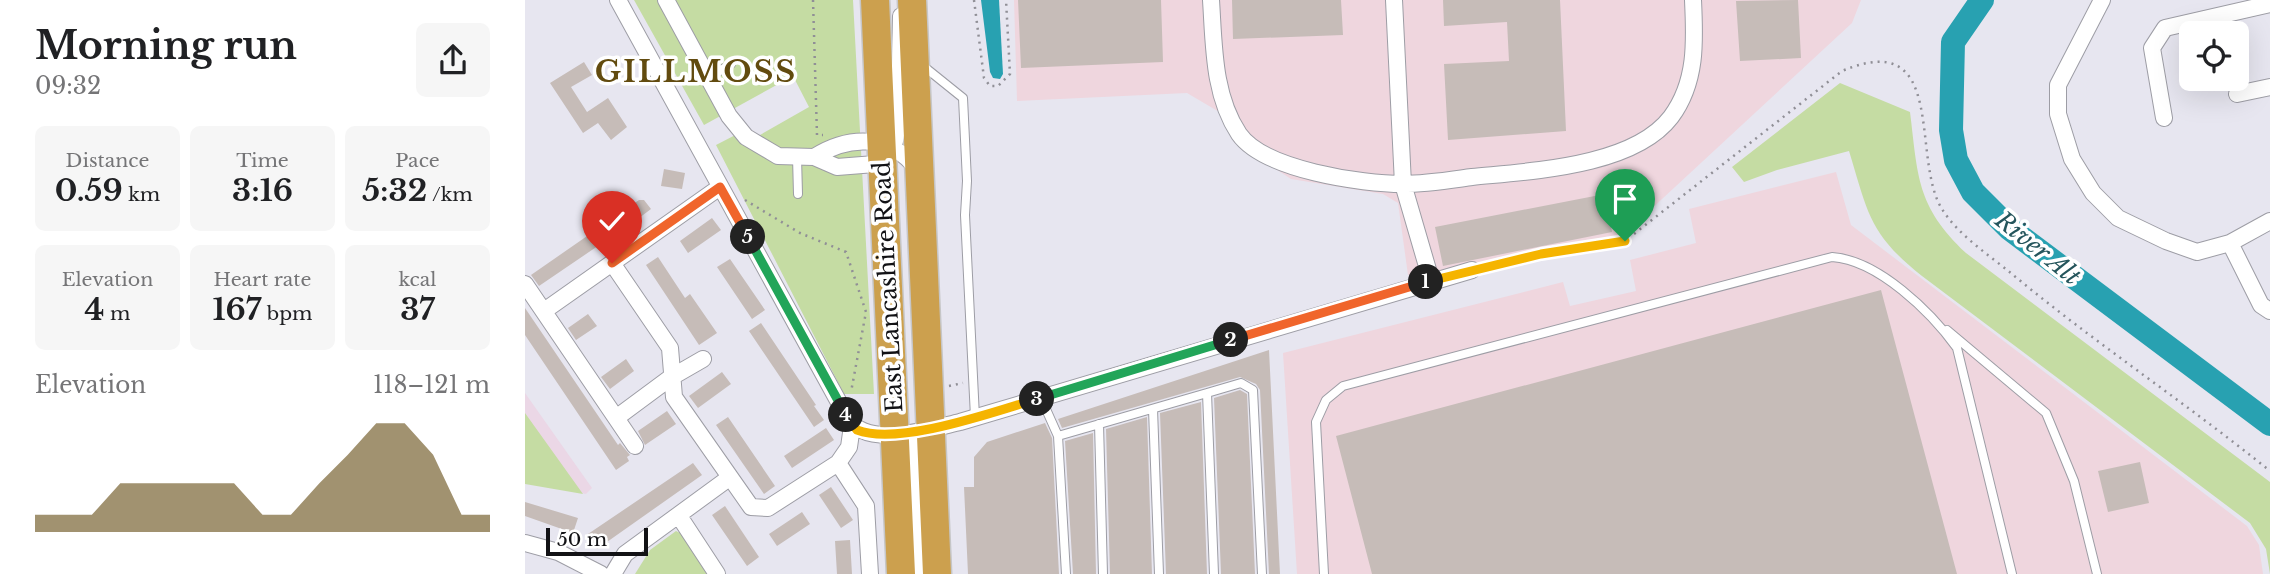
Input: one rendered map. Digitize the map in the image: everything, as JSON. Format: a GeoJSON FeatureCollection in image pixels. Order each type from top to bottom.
{"type":"FeatureCollection","features":[{"type":"Feature","properties":{"kind":"highway","name":"East Lancashire Road"},"geometry":{"type":"LineString","coordinates":[[875,0],[885,149],[901,574]]}},
{"type":"Feature","properties":{"kind":"highway","name":"East Lancashire Road"},"geometry":{"type":"LineString","coordinates":[[912,0],[937,574]]}},
{"type":"Feature","properties":{"kind":"street"},"geometry":{"type":"LineString","coordinates":[[612,263],[670,348],[670,378],[674,397],[751,507],[768,508],[838,463],[849,447],[850,422],[618,0]]}},
{"type":"Feature","properties":{"kind":"street"},"geometry":{"type":"LineString","coordinates":[[666,0],[729,116],[745,137],[766,151],[797,157],[814,157],[837,167],[869,166],[885,149],[899,117],[903,0]]}},
{"type":"Feature","properties":{"kind":"street"},"geometry":{"type":"LineString","coordinates":[[1211,0],[1215,66],[1223,99],[1240,135],[1297,170],[1403,184],[1548,170],[1613,154],[1646,141],[1671,118],[1686,90],[1695,56],[1693,0]]}},
{"type":"Feature","properties":{"kind":"street"},"geometry":{"type":"LineString","coordinates":[[1394,0],[1403,184],[1431,280]]}},
{"type":"Feature","properties":{"kind":"street"},"geometry":{"type":"LineString","coordinates":[[2102,0],[2058,85],[2058,114],[2072,159],[2093,193],[2118,218],[2167,242],[2197,252],[2230,243],[2270,221]]}},
{"type":"Feature","properties":{"kind":"street"},"geometry":{"type":"LineString","coordinates":[[2164,118],[2152,48],[2165,27],[2270,4]]}},
{"type":"Feature","properties":{"kind":"street"},"geometry":{"type":"LineString","coordinates":[[2237,94],[2270,87]]}},
{"type":"Feature","properties":{"kind":"street"},"geometry":{"type":"LineString","coordinates":[[814,157],[835,144],[885,149],[920,173]]}},
{"type":"Feature","properties":{"kind":"street"},"geometry":{"type":"LineString","coordinates":[[544,312],[720,187]]}},
{"type":"Feature","properties":{"kind":"street"},"geometry":{"type":"LineString","coordinates":[[2230,243],[2261,305],[2270,312]]}},
{"type":"Feature","properties":{"kind":"street"},"geometry":{"type":"LineString","coordinates":[[850,422],[872,434],[930,428],[1041,398],[1472,270]]}},
{"type":"Feature","properties":{"kind":"street"},"geometry":{"type":"LineString","coordinates":[[525,284],[635,446]]}},
{"type":"Feature","properties":{"kind":"street"},"geometry":{"type":"LineString","coordinates":[[616,418],[670,378],[703,359]]}},
{"type":"Feature","properties":{"kind":"street"},"geometry":{"type":"LineString","coordinates":[[916,574],[913,447],[918,436],[930,428]]}},
{"type":"Feature","properties":{"kind":"street"},"geometry":{"type":"LineString","coordinates":[[838,463],[866,506],[870,574]]}},
{"type":"Feature","properties":{"kind":"street"},"geometry":{"type":"LineString","coordinates":[[613,574],[625,554],[729,478]]}},
{"type":"Feature","properties":{"kind":"street"},"geometry":{"type":"LineString","coordinates":[[679,516],[717,574]]}},
{"type":"Feature","properties":{"kind":"street"},"geometry":{"type":"LineString","coordinates":[[525,543],[558,552],[601,574]]}},
{"type":"Feature","properties":{"kind":"lane"},"geometry":{"type":"LineString","coordinates":[[914,59],[963,98],[967,181],[965,215],[975,417]]}},
{"type":"Feature","properties":{"kind":"lane"},"geometry":{"type":"LineString","coordinates":[[708,78],[731,64]]}},
{"type":"Feature","properties":{"kind":"lane"},"geometry":{"type":"LineString","coordinates":[[797,157],[798,194]]}},
{"type":"Feature","properties":{"kind":"lane"},"geometry":{"type":"LineString","coordinates":[[1324,574],[1317,422],[1326,400],[1343,386],[1832,257],[1851,258],[1878,273],[2046,413],[2074,481],[2096,570],[2102,574]]}},
{"type":"Feature","properties":{"kind":"lane"},"geometry":{"type":"LineString","coordinates":[[1938,322],[1957,348],[2012,574]]}},
{"type":"Feature","properties":{"kind":"lane"},"geometry":{"type":"LineString","coordinates":[[1058,436],[1241,383],[1253,390],[1262,574]]}},
{"type":"Feature","properties":{"kind":"lane"},"geometry":{"type":"LineString","coordinates":[[1207,393],[1214,574]]}},
{"type":"Feature","properties":{"kind":"lane"},"geometry":{"type":"LineString","coordinates":[[1041,398],[1058,436],[1066,574]]}},
{"type":"Feature","properties":{"kind":"lane"},"geometry":{"type":"LineString","coordinates":[[1153,409],[1159,574]]}},
{"type":"Feature","properties":{"kind":"lane"},"geometry":{"type":"LineString","coordinates":[[1099,424],[1103,574]]}},
{"type":"Feature","properties":{"kind":"path"},"geometry":{"type":"LineString","coordinates":[[813,0],[817,135],[830,134]]}},
{"type":"Feature","properties":{"kind":"path"},"geometry":{"type":"LineString","coordinates":[[974,0],[984,78],[990,86],[998,86],[1010,74],[1006,0]]}},
{"type":"Feature","properties":{"kind":"path"},"geometry":{"type":"LineString","coordinates":[[1472,270],[1541,254],[1625,241],[1842,71],[1867,61],[1886,62],[1907,74],[1918,88],[1930,168],[1941,208],[1964,234],[2048,304],[2270,471]]}},
{"type":"Feature","properties":{"kind":"path"},"geometry":{"type":"LineString","coordinates":[[720,187],[800,233],[846,252],[866,312],[850,422]]}},
{"type":"Feature","properties":{"kind":"shaded area"},"geometry":{"type":"Polygon","coordinates":[[[1014,0],[1861,0],[1852,23],[1621,237],[1538,250],[1446,271],[1408,275],[1398,203],[1383,194],[1291,179],[1234,142],[1221,113],[1187,93],[1017,101],[1014,0]]]}},
{"type":"Feature","properties":{"kind":"shaded area"},"geometry":{"type":"Polygon","coordinates":[[[1836,172],[1851,225],[2247,526],[2259,545],[2263,574],[1297,574],[1283,353],[1563,282],[1570,306],[1636,291],[1630,260],[1696,243],[1689,209],[1836,172]]]}},
{"type":"Feature","properties":{"kind":"shaded area"},"geometry":{"type":"Polygon","coordinates":[[[525,393],[592,488],[586,494],[525,481],[525,393]]]}},
{"type":"Feature","properties":{"kind":"green space"},"geometry":{"type":"Polygon","coordinates":[[[634,0],[853,0],[874,394],[844,394],[716,145],[747,129],[753,139],[809,107],[793,76],[704,125],[634,0]]]}},
{"type":"Feature","properties":{"kind":"green space"},"geometry":{"type":"Polygon","coordinates":[[[1840,83],[1910,112],[1918,172],[1928,205],[1937,220],[1966,253],[2270,482],[2270,574],[2266,549],[2250,523],[1904,261],[1881,234],[1866,207],[1849,151],[1777,170],[1744,182],[1732,167],[1840,83]]]}},
{"type":"Feature","properties":{"kind":"green space"},"geometry":{"type":"Polygon","coordinates":[[[525,413],[583,494],[525,484],[525,413]]]}},
{"type":"Feature","properties":{"kind":"green space"},"geometry":{"type":"Polygon","coordinates":[[[676,531],[682,534],[709,574],[635,574],[650,550],[676,531]]]}},
{"type":"Feature","properties":{"kind":"water"},"geometry":{"type":"Polygon","coordinates":[[[981,0],[999,0],[1003,74],[1000,79],[993,78],[990,72],[981,0]]]}},
{"type":"Feature","properties":{"kind":"building"},"geometry":{"type":"Polygon","coordinates":[[[1018,0],[1161,0],[1163,62],[1021,68],[1018,0]]]}},
{"type":"Feature","properties":{"kind":"building"},"geometry":{"type":"Polygon","coordinates":[[[1232,0],[1341,0],[1343,35],[1233,39],[1232,0]]]}},
{"type":"Feature","properties":{"kind":"building"},"geometry":{"type":"Polygon","coordinates":[[[1443,0],[1560,0],[1566,131],[1448,140],[1444,64],[1509,61],[1507,22],[1444,26],[1443,0]]]}},
{"type":"Feature","properties":{"kind":"building"},"geometry":{"type":"Polygon","coordinates":[[[1798,0],[1801,58],[1740,61],[1736,1],[1798,0]]]}},
{"type":"Feature","properties":{"kind":"building"},"geometry":{"type":"Polygon","coordinates":[[[584,62],[592,75],[571,87],[587,112],[608,98],[627,127],[611,140],[598,123],[583,133],[550,83],[584,62]]]}},
{"type":"Feature","properties":{"kind":"building"},"geometry":{"type":"Polygon","coordinates":[[[664,169],[685,173],[682,189],[661,186],[664,169]]]}},
{"type":"Feature","properties":{"kind":"building"},"geometry":{"type":"Polygon","coordinates":[[[1605,194],[1612,232],[1443,266],[1435,227],[1605,194]]]}},
{"type":"Feature","properties":{"kind":"building"},"geometry":{"type":"Polygon","coordinates":[[[639,200],[644,200],[651,209],[539,286],[531,275],[639,200]]]}},
{"type":"Feature","properties":{"kind":"building"},"geometry":{"type":"Polygon","coordinates":[[[712,218],[721,230],[688,253],[680,241],[712,218]]]}},
{"type":"Feature","properties":{"kind":"building"},"geometry":{"type":"Polygon","coordinates":[[[658,257],[685,298],[690,294],[717,333],[699,345],[646,265],[658,257]]]}},
{"type":"Feature","properties":{"kind":"building"},"geometry":{"type":"Polygon","coordinates":[[[730,259],[765,310],[752,319],[717,267],[730,259]]]}},
{"type":"Feature","properties":{"kind":"building"},"geometry":{"type":"Polygon","coordinates":[[[1881,290],[1957,574],[1372,574],[1336,436],[1881,290]]]}},
{"type":"Feature","properties":{"kind":"building"},"geometry":{"type":"Polygon","coordinates":[[[525,308],[618,445],[620,443],[630,455],[627,457],[629,461],[616,470],[525,335],[525,308]]]}},
{"type":"Feature","properties":{"kind":"building"},"geometry":{"type":"Polygon","coordinates":[[[588,314],[597,326],[576,340],[568,328],[588,314]]]}},
{"type":"Feature","properties":{"kind":"building"},"geometry":{"type":"Polygon","coordinates":[[[761,323],[824,420],[814,427],[749,331],[761,323]]]}},
{"type":"Feature","properties":{"kind":"building"},"geometry":{"type":"Polygon","coordinates":[[[1269,350],[1280,574],[1269,574],[1260,390],[1256,384],[1240,377],[1062,428],[1058,419],[1269,350]]]}},
{"type":"Feature","properties":{"kind":"building"},"geometry":{"type":"Polygon","coordinates":[[[626,359],[634,371],[610,389],[601,377],[626,359]]]}},
{"type":"Feature","properties":{"kind":"building"},"geometry":{"type":"Polygon","coordinates":[[[722,372],[731,384],[698,408],[689,396],[722,372]]]}},
{"type":"Feature","properties":{"kind":"building"},"geometry":{"type":"Polygon","coordinates":[[[1240,390],[1247,394],[1255,574],[1221,574],[1214,398],[1240,390]]]}},
{"type":"Feature","properties":{"kind":"building"},"geometry":{"type":"Polygon","coordinates":[[[1201,402],[1207,574],[1166,574],[1160,413],[1201,402]]]}},
{"type":"Feature","properties":{"kind":"building"},"geometry":{"type":"Polygon","coordinates":[[[667,411],[676,424],[645,445],[638,431],[667,411]]]}},
{"type":"Feature","properties":{"kind":"building"},"geometry":{"type":"Polygon","coordinates":[[[728,417],[775,486],[764,494],[716,425],[728,417]]]}},
{"type":"Feature","properties":{"kind":"building"},"geometry":{"type":"Polygon","coordinates":[[[1147,417],[1152,574],[1110,574],[1106,429],[1147,417]]]}},
{"type":"Feature","properties":{"kind":"building"},"geometry":{"type":"Polygon","coordinates":[[[1045,423],[1052,438],[1059,574],[968,574],[964,487],[974,487],[974,457],[987,442],[1045,423]]]}},
{"type":"Feature","properties":{"kind":"building"},"geometry":{"type":"Polygon","coordinates":[[[826,428],[834,440],[792,468],[784,456],[826,428]]]}},
{"type":"Feature","properties":{"kind":"building"},"geometry":{"type":"Polygon","coordinates":[[[1093,433],[1096,574],[1073,574],[1065,441],[1093,433]]]}},
{"type":"Feature","properties":{"kind":"building"},"geometry":{"type":"Polygon","coordinates":[[[2140,462],[2149,503],[2108,512],[2098,471],[2140,462]]]}},
{"type":"Feature","properties":{"kind":"building"},"geometry":{"type":"Polygon","coordinates":[[[693,463],[702,475],[597,549],[588,534],[693,463]]]}},
{"type":"Feature","properties":{"kind":"building"},"geometry":{"type":"Polygon","coordinates":[[[831,487],[853,520],[841,528],[819,495],[831,487]]]}},
{"type":"Feature","properties":{"kind":"building"},"geometry":{"type":"Polygon","coordinates":[[[525,502],[578,518],[573,533],[525,516],[525,502]]]}},
{"type":"Feature","properties":{"kind":"building"},"geometry":{"type":"Polygon","coordinates":[[[725,506],[759,557],[747,566],[712,515],[725,506]]]}},
{"type":"Feature","properties":{"kind":"building"},"geometry":{"type":"Polygon","coordinates":[[[802,512],[810,524],[777,546],[769,534],[802,512]]]}},
{"type":"Feature","properties":{"kind":"building"},"geometry":{"type":"Polygon","coordinates":[[[850,540],[852,574],[837,574],[835,541],[850,540]]]}},
{"type":"Feature","properties":{"kind":"waterway","name":"River Alt"},"geometry":{"type":"LineString","coordinates":[[1982,0],[1953,42],[1951,130],[1956,160],[1973,192],[2010,229],[2270,424]]}},
{"type":"Feature","properties":{"kind":"district","name":"GILLMOSS"},"geometry":{"type":"Point","coordinates":[696,71]}},
{"type":"Feature","properties":{"kind":"route"},"geometry":{"type":"LineString","coordinates":[[612,263],[720,187],[852,426],[861,432],[888,435],[960,422],[1431,280],[1541,254],[1625,241]]}}]}
